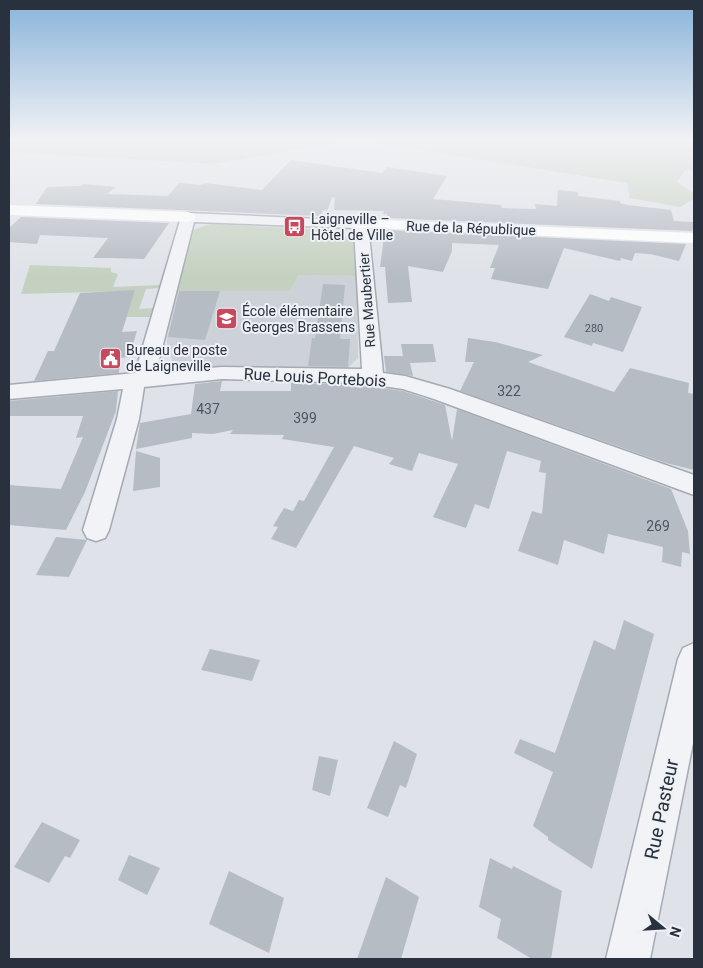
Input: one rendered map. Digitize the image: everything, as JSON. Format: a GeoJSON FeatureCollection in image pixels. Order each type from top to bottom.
{"type":"FeatureCollection","features":[{"type":"Feature","properties":{"kind":"main road","name":"Rue de la République"},"geometry":{"type":"LineString","coordinates":[[9,210],[188,217]]}},
{"type":"Feature","properties":{"kind":"main road","name":"Rue de la République"},"geometry":{"type":"LineString","coordinates":[[361,224],[694,238]]}},
{"type":"Feature","properties":{"kind":"street","name":"Rue de la République"},"geometry":{"type":"LineString","coordinates":[[188,217],[361,224]]}},
{"type":"Feature","properties":{"kind":"street"},"geometry":{"type":"LineString","coordinates":[[96,530],[188,217]]}},
{"type":"Feature","properties":{"kind":"street","name":"Rue Maubertier"},"geometry":{"type":"LineString","coordinates":[[361,224],[373,377]]}},
{"type":"Feature","properties":{"kind":"street","name":"Rue Louis Portebois"},"geometry":{"type":"LineString","coordinates":[[9,392],[215,373],[373,377],[405,383],[450,396],[694,485]]}},
{"type":"Feature","properties":{"kind":"street","name":"Rue Pasteur"},"geometry":{"type":"LineString","coordinates":[[628,959],[694,659]]}},
{"type":"Feature","properties":{"kind":"shaded area"},"geometry":{"type":"Polygon","coordinates":[[[299,275],[357,276],[358,358],[348,368],[170,366],[172,358],[167,352],[167,337],[178,291],[290,291],[299,275]]]}},
{"type":"Feature","properties":{"kind":"green space"},"geometry":{"type":"Polygon","coordinates":[[[627,184],[680,184],[694,193],[694,199],[680,207],[630,198],[627,184]]]}},
{"type":"Feature","properties":{"kind":"green space"},"geometry":{"type":"Polygon","coordinates":[[[210,224],[330,230],[354,240],[357,276],[299,275],[290,291],[178,291],[193,230],[210,224]]]}},
{"type":"Feature","properties":{"kind":"green space"},"geometry":{"type":"Polygon","coordinates":[[[30,265],[111,268],[111,272],[118,274],[113,287],[160,285],[160,288],[146,289],[139,309],[154,308],[152,317],[117,317],[126,291],[21,294],[30,265]]]}},
{"type":"Feature","properties":{"kind":"building"},"geometry":{"type":"Polygon","coordinates":[[[83,184],[116,187],[107,194],[168,196],[178,184],[215,184],[262,190],[268,184],[442,184],[433,199],[501,205],[502,208],[536,209],[535,204],[557,206],[558,190],[578,192],[578,196],[620,201],[620,203],[628,205],[671,210],[674,221],[694,222],[694,226],[692,231],[387,218],[387,214],[383,214],[384,211],[334,210],[335,198],[332,197],[327,211],[323,210],[320,216],[36,204],[47,187],[81,186],[83,184]]]}},
{"type":"Feature","properties":{"kind":"building"},"geometry":{"type":"Polygon","coordinates":[[[21,217],[169,223],[144,259],[93,258],[108,238],[40,235],[37,244],[9,242],[9,228],[21,217]]]}},
{"type":"Feature","properties":{"kind":"building"},"geometry":{"type":"Polygon","coordinates":[[[385,230],[686,244],[679,261],[650,254],[635,253],[632,261],[621,258],[620,261],[564,248],[548,289],[491,279],[495,268],[490,268],[499,245],[452,243],[452,251],[443,272],[408,266],[412,302],[388,303],[385,267],[380,267],[385,230]]]}},
{"type":"Feature","properties":{"kind":"building"},"geometry":{"type":"Polygon","coordinates":[[[323,284],[345,285],[340,339],[350,339],[348,367],[308,366],[312,338],[315,338],[323,284]]]}},
{"type":"Feature","properties":{"kind":"building"},"geometry":{"type":"Polygon","coordinates":[[[135,290],[122,332],[137,331],[129,357],[120,358],[119,373],[34,381],[48,351],[54,351],[80,293],[135,290]]]}},
{"type":"Feature","properties":{"kind":"building"},"geometry":{"type":"Polygon","coordinates":[[[179,291],[220,291],[205,340],[168,337],[179,291]]]}},
{"type":"Feature","properties":{"kind":"building"},"geometry":{"type":"Polygon","coordinates":[[[590,294],[609,301],[611,297],[642,307],[623,352],[593,343],[592,346],[564,337],[590,294]]]}},
{"type":"Feature","properties":{"kind":"building"},"geometry":{"type":"Polygon","coordinates":[[[468,338],[495,342],[543,355],[528,362],[614,392],[630,368],[689,383],[688,393],[694,394],[694,470],[666,463],[460,391],[474,362],[465,362],[468,338]]]}},
{"type":"Feature","properties":{"kind":"building"},"geometry":{"type":"Polygon","coordinates":[[[401,344],[433,344],[436,362],[410,363],[413,376],[386,372],[384,356],[403,356],[401,344]]]}},
{"type":"Feature","properties":{"kind":"building"},"geometry":{"type":"Polygon","coordinates":[[[222,381],[220,391],[291,391],[291,383],[362,385],[403,391],[445,405],[452,441],[457,409],[671,489],[688,531],[690,554],[682,552],[681,567],[662,562],[663,547],[608,534],[604,554],[564,540],[558,565],[518,551],[532,511],[542,514],[546,473],[539,472],[541,461],[507,451],[489,509],[475,504],[466,528],[433,517],[458,464],[419,453],[412,471],[389,464],[394,458],[354,446],[296,548],[271,539],[278,527],[273,526],[284,508],[293,511],[299,500],[304,501],[334,447],[282,439],[284,435],[230,434],[233,430],[213,434],[192,433],[192,438],[136,449],[140,423],[191,414],[195,384],[222,381]]]}},
{"type":"Feature","properties":{"kind":"building"},"geometry":{"type":"Polygon","coordinates":[[[118,391],[116,411],[85,492],[66,530],[9,525],[9,485],[61,489],[83,437],[76,438],[83,416],[9,416],[9,401],[118,391]]]}},
{"type":"Feature","properties":{"kind":"building"},"geometry":{"type":"Polygon","coordinates":[[[136,451],[160,458],[160,487],[133,491],[136,451]]]}},
{"type":"Feature","properties":{"kind":"building"},"geometry":{"type":"Polygon","coordinates":[[[56,537],[87,540],[69,577],[36,575],[56,537]]]}},
{"type":"Feature","properties":{"kind":"building"},"geometry":{"type":"Polygon","coordinates":[[[624,620],[654,634],[592,869],[548,840],[548,837],[533,826],[553,772],[514,753],[520,739],[555,753],[594,640],[615,650],[624,620]]]}},
{"type":"Feature","properties":{"kind":"building"},"geometry":{"type":"Polygon","coordinates":[[[210,649],[260,660],[252,681],[201,670],[210,649]]]}},
{"type":"Feature","properties":{"kind":"building"},"geometry":{"type":"Polygon","coordinates":[[[394,741],[417,754],[406,788],[400,785],[388,817],[367,808],[394,741]]]}},
{"type":"Feature","properties":{"kind":"building"},"geometry":{"type":"Polygon","coordinates":[[[319,756],[338,760],[330,796],[312,790],[319,756]]]}},
{"type":"Feature","properties":{"kind":"building"},"geometry":{"type":"Polygon","coordinates":[[[42,822],[80,840],[70,858],[65,856],[49,883],[14,867],[42,822]]]}},
{"type":"Feature","properties":{"kind":"building"},"geometry":{"type":"Polygon","coordinates":[[[129,855],[160,868],[147,895],[118,880],[129,855]]]}},
{"type":"Feature","properties":{"kind":"building"},"geometry":{"type":"Polygon","coordinates":[[[490,858],[512,869],[513,866],[562,891],[551,959],[532,959],[497,938],[501,919],[479,907],[490,858]]]}},
{"type":"Feature","properties":{"kind":"building"},"geometry":{"type":"Polygon","coordinates":[[[229,871],[284,898],[269,953],[209,924],[229,871]]]}},
{"type":"Feature","properties":{"kind":"building"},"geometry":{"type":"Polygon","coordinates":[[[386,877],[419,897],[401,959],[357,959],[386,877]]]}},
{"type":"Feature","properties":{"kind":"place","name":"Laigneville – Hôtel de Ville"},"geometry":{"type":"Point","coordinates":[295,227]}},
{"type":"Feature","properties":{"kind":"place","name":"École élémentaire Georges Brassens"},"geometry":{"type":"Point","coordinates":[226,319]}},
{"type":"Feature","properties":{"kind":"place","name":"Bureau de poste de Laigneville"},"geometry":{"type":"Point","coordinates":[110,358]}}]}
